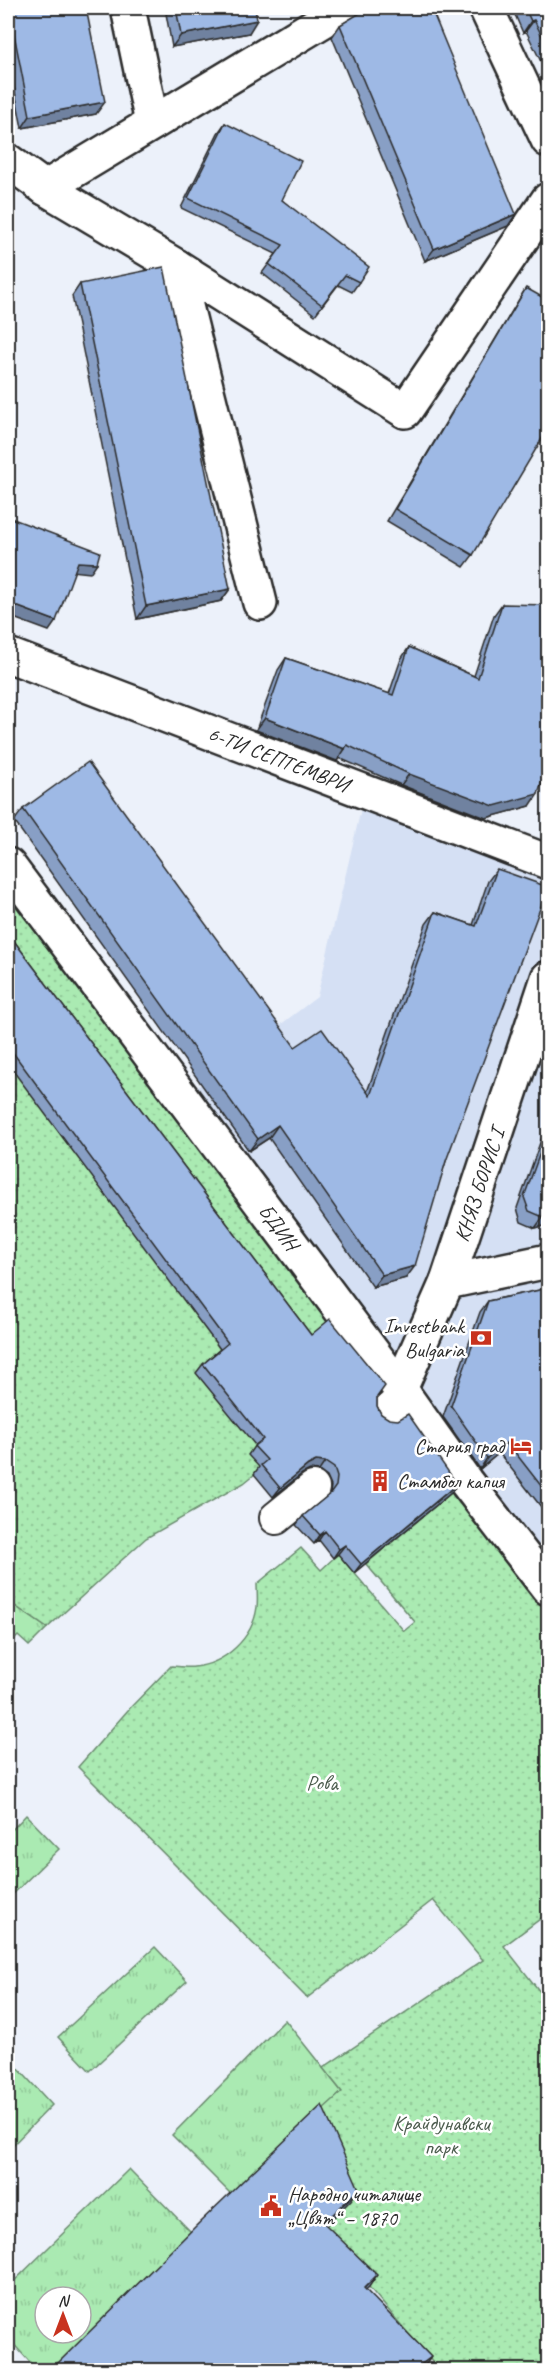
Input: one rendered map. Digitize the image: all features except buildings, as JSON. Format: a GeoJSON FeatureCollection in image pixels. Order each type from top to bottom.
{"type":"FeatureCollection","features":[{"type":"Feature","properties":{"kind":"street"},"geometry":{"type":"LineString","coordinates":[[129,8],[152,123]]}},
{"type":"Feature","properties":{"kind":"street"},"geometry":{"type":"LineString","coordinates":[[45,188],[344,8]]}},
{"type":"Feature","properties":{"kind":"street"},"geometry":{"type":"LineString","coordinates":[[486,8],[549,140]]}},
{"type":"Feature","properties":{"kind":"street"},"geometry":{"type":"LineString","coordinates":[[8,161],[45,188],[176,266],[405,411],[549,200]]}},
{"type":"Feature","properties":{"kind":"street"},"geometry":{"type":"LineString","coordinates":[[176,266],[260,603]]}},
{"type":"Feature","properties":{"kind":"street","name":"6-ТИ СЕПТЕМВРИ"},"geometry":{"type":"LineString","coordinates":[[8,655],[549,862]]}},
{"type":"Feature","properties":{"kind":"street","name":"БДИН"},"geometry":{"type":"LineString","coordinates":[[8,865],[398,1398],[549,1588]]}},
{"type":"Feature","properties":{"kind":"street","name":"КНЯЗ БОРИС I"},"geometry":{"type":"LineString","coordinates":[[398,1398],[447,1282],[549,978]]}},
{"type":"Feature","properties":{"kind":"street"},"geometry":{"type":"LineString","coordinates":[[447,1282],[549,1261]]}},
{"type":"Feature","properties":{"kind":"street"},"geometry":{"type":"LineString","coordinates":[[276,1518],[313,1488]]}},
{"type":"Feature","properties":{"kind":"shaded area"},"geometry":{"type":"Polygon","coordinates":[[[365,792],[548,862],[548,1588],[182,1099],[317,997],[365,792]]]}},
{"type":"Feature","properties":{"kind":"green space"},"geometry":{"type":"Polygon","coordinates":[[[8,865],[405,1395],[382,1398],[324,1329],[257,1448],[261,1469],[244,1483],[146,1538],[47,1628],[8,1601],[8,865]]]}},
{"type":"Feature","properties":{"kind":"green space","name":"Рова"},"geometry":{"type":"Polygon","coordinates":[[[458,1487],[548,1588],[548,1913],[504,1946],[548,2002],[548,2370],[439,2370],[369,2287],[316,2235],[314,2117],[342,2092],[323,2068],[483,1960],[433,1900],[307,1998],[78,1767],[171,1666],[205,1665],[227,1655],[236,1648],[250,1629],[254,1618],[257,1584],[301,1548],[321,1570],[338,1554],[404,1631],[415,1622],[366,1564],[458,1487]]]}},
{"type":"Feature","properties":{"kind":"green space"},"geometry":{"type":"Polygon","coordinates":[[[8,1601],[47,1628],[29,1646],[18,1636],[8,1646],[8,1601]]]}},
{"type":"Feature","properties":{"kind":"green space"},"geometry":{"type":"Polygon","coordinates":[[[26,1815],[59,1849],[8,1899],[8,1834],[26,1815]]]}},
{"type":"Feature","properties":{"kind":"green space"},"geometry":{"type":"Polygon","coordinates":[[[155,1947],[187,1981],[90,2071],[58,2037],[155,1947]]]}},
{"type":"Feature","properties":{"kind":"green space"},"geometry":{"type":"Polygon","coordinates":[[[285,2020],[342,2092],[232,2195],[172,2135],[285,2020]]]}},
{"type":"Feature","properties":{"kind":"green space"},"geometry":{"type":"Polygon","coordinates":[[[16,2066],[52,2105],[8,2150],[8,2075],[16,2066]]]}},
{"type":"Feature","properties":{"kind":"green space"},"geometry":{"type":"Polygon","coordinates":[[[129,2169],[192,2233],[93,2331],[93,2285],[33,2285],[33,2345],[79,2345],[54,2370],[37,2370],[8,2338],[8,2287],[129,2169]]]}},
{"type":"Feature","properties":{"kind":"place","name":"Investbank Bulgaria"},"geometry":{"type":"Point","coordinates":[481,1338]}},
{"type":"Feature","properties":{"kind":"place","name":"Стария град"},"geometry":{"type":"Point","coordinates":[521,1446]}},
{"type":"Feature","properties":{"kind":"place","name":"Стамбол капия"},"geometry":{"type":"Point","coordinates":[380,1481]}},
{"type":"Feature","properties":{"kind":"place","name":"Народно читалище „Цвят“ – 1870"},"geometry":{"type":"Point","coordinates":[271,2206]}},
{"type":"Feature","properties":{"kind":"park label","name":"Крайдунавски парк"},"geometry":{"type":"Point","coordinates":[441,2135]}}]}
